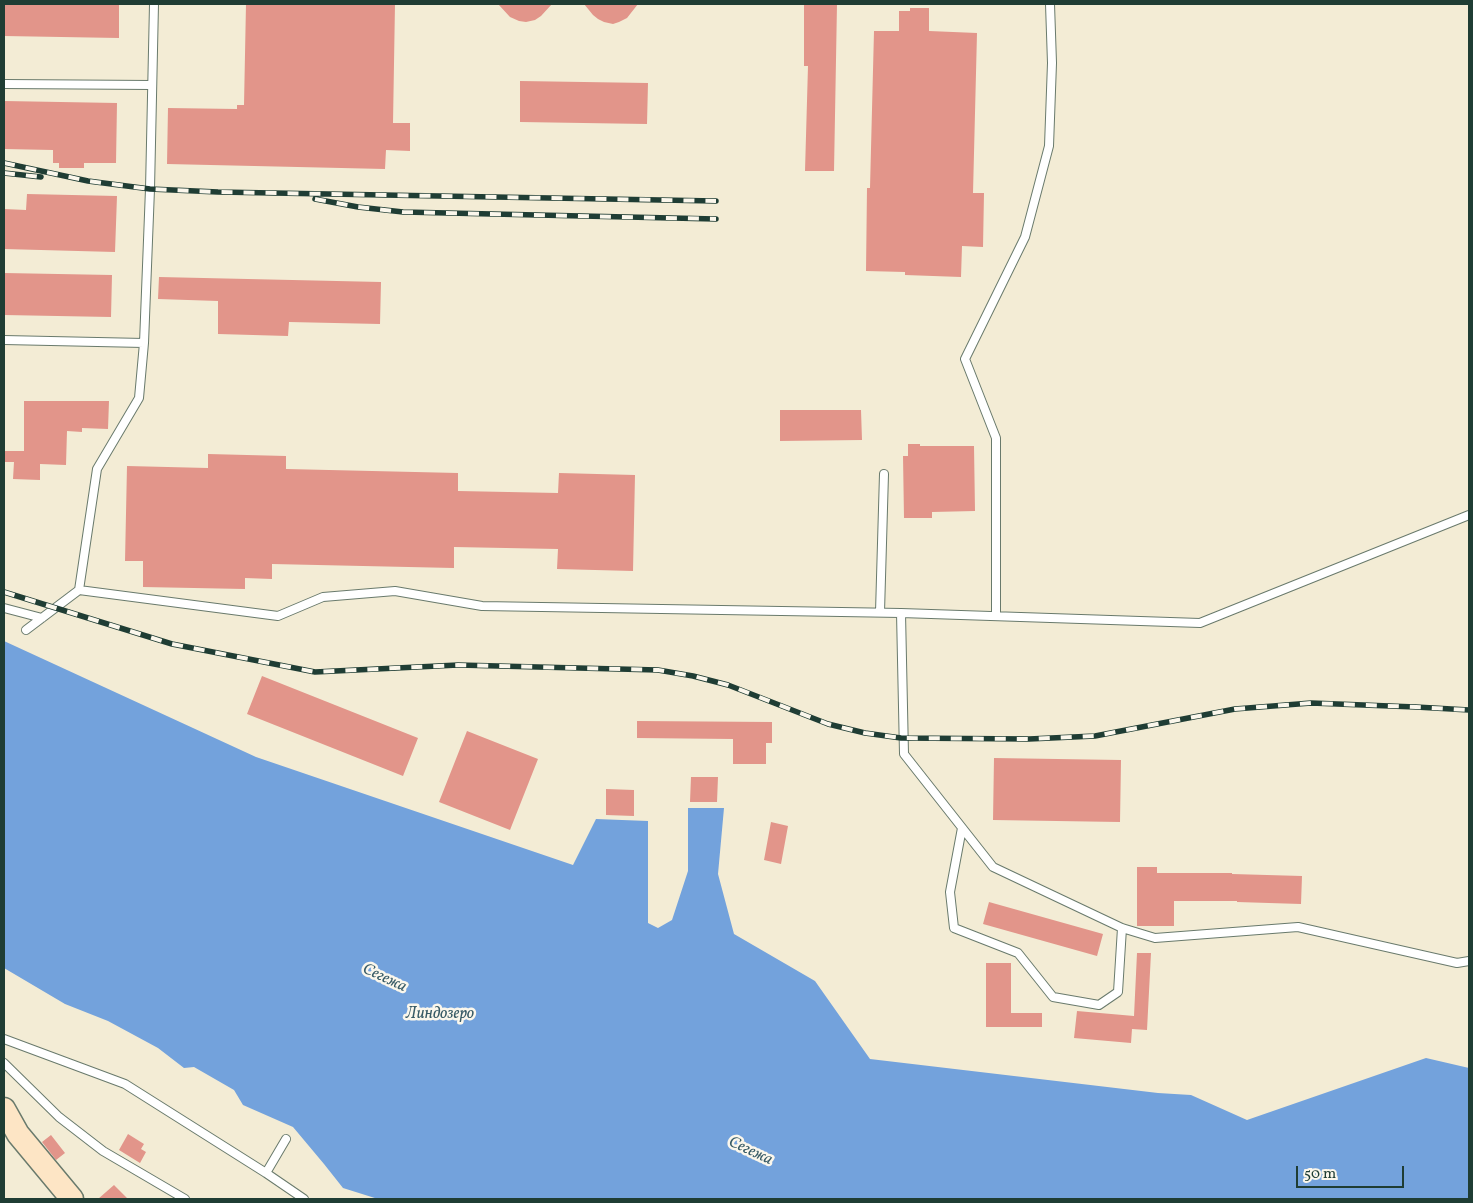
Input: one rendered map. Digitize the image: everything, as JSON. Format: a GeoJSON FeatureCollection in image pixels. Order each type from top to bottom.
{"type":"FeatureCollection","features":[{"type":"Feature","properties":{"kind":"street"},"geometry":{"type":"LineString","coordinates":[[4,1109],[18,1134],[72,1199]]}},
{"type":"Feature","properties":{"kind":"lane"},"geometry":{"type":"LineString","coordinates":[[80,590],[97,469],[139,398],[144,343],[150,189],[154,4]]}},
{"type":"Feature","properties":{"kind":"lane"},"geometry":{"type":"LineString","coordinates":[[996,616],[996,438],[965,359],[1025,237],[1049,146],[1052,63],[1050,4]]}},
{"type":"Feature","properties":{"kind":"lane"},"geometry":{"type":"LineString","coordinates":[[4,84],[152,85]]}},
{"type":"Feature","properties":{"kind":"lane"},"geometry":{"type":"LineString","coordinates":[[4,340],[144,343]]}},
{"type":"Feature","properties":{"kind":"lane"},"geometry":{"type":"LineString","coordinates":[[880,612],[884,474]]}},
{"type":"Feature","properties":{"kind":"lane"},"geometry":{"type":"LineString","coordinates":[[26,630],[80,590],[278,616],[323,597],[395,591],[482,606],[880,612],[1200,624],[1469,515]]}},
{"type":"Feature","properties":{"kind":"lane"},"geometry":{"type":"LineString","coordinates":[[4,608],[42,618]]}},
{"type":"Feature","properties":{"kind":"lane"},"geometry":{"type":"LineString","coordinates":[[901,613],[904,754],[993,867],[1122,928],[1155,938],[1298,927],[1457,963],[1469,962]]}},
{"type":"Feature","properties":{"kind":"lane"},"geometry":{"type":"LineString","coordinates":[[962,828],[950,892],[954,928],[1018,953],[1053,997],[1100,1005],[1118,992],[1122,928]]}},
{"type":"Feature","properties":{"kind":"lane"},"geometry":{"type":"LineString","coordinates":[[4,1039],[125,1084],[266,1172],[304,1199]]}},
{"type":"Feature","properties":{"kind":"lane"},"geometry":{"type":"LineString","coordinates":[[4,1063],[59,1117],[103,1151],[185,1199]]}},
{"type":"Feature","properties":{"kind":"lane"},"geometry":{"type":"LineString","coordinates":[[266,1172],[286,1139]]}},
{"type":"Feature","properties":{"kind":"water","name":"Линдозеро"},"geometry":{"type":"Polygon","coordinates":[[[4,641],[256,757],[573,865],[596,819],[648,821],[648,923],[658,928],[672,920],[688,871],[688,808],[724,808],[718,874],[734,934],[815,981],[870,1059],[1158,1093],[1191,1095],[1247,1120],[1426,1058],[1469,1068],[1469,1199],[378,1199],[343,1188],[293,1127],[243,1105],[234,1090],[194,1067],[184,1068],[158,1048],[108,1021],[65,1004],[4,968],[4,641]]]}},
{"type":"Feature","properties":{"kind":"building"},"geometry":{"type":"Polygon","coordinates":[[[4,4],[119,4],[119,38],[4,36],[4,4]]]}},
{"type":"Feature","properties":{"kind":"building"},"geometry":{"type":"Polygon","coordinates":[[[246,4],[395,4],[393,123],[410,123],[410,151],[386,150],[385,169],[167,164],[168,108],[237,109],[237,105],[244,105],[246,4]]]}},
{"type":"Feature","properties":{"kind":"building"},"geometry":{"type":"Polygon","coordinates":[[[498,4],[552,4],[541,16],[526,22],[510,17],[498,4]]]}},
{"type":"Feature","properties":{"kind":"building"},"geometry":{"type":"Polygon","coordinates":[[[584,4],[638,4],[627,18],[613,24],[598,19],[584,4]]]}},
{"type":"Feature","properties":{"kind":"building"},"geometry":{"type":"Polygon","coordinates":[[[804,4],[837,4],[834,171],[805,171],[808,66],[804,66],[804,4]]]}},
{"type":"Feature","properties":{"kind":"building"},"geometry":{"type":"Polygon","coordinates":[[[910,8],[929,8],[929,31],[977,33],[973,193],[984,193],[983,247],[962,246],[961,277],[905,275],[905,272],[866,271],[867,188],[870,188],[874,31],[899,31],[899,11],[910,11],[910,8]]]}},
{"type":"Feature","properties":{"kind":"building"},"geometry":{"type":"Polygon","coordinates":[[[520,81],[648,83],[647,124],[520,122],[520,81]]]}},
{"type":"Feature","properties":{"kind":"building"},"geometry":{"type":"Polygon","coordinates":[[[4,101],[117,103],[116,163],[84,163],[84,168],[59,168],[59,163],[53,163],[53,150],[4,149],[4,101]]]}},
{"type":"Feature","properties":{"kind":"building"},"geometry":{"type":"Polygon","coordinates":[[[27,194],[117,196],[115,252],[4,249],[4,209],[26,210],[27,194]]]}},
{"type":"Feature","properties":{"kind":"building"},"geometry":{"type":"Polygon","coordinates":[[[4,273],[112,275],[111,317],[4,315],[4,273]]]}},
{"type":"Feature","properties":{"kind":"building"},"geometry":{"type":"Polygon","coordinates":[[[159,277],[381,282],[380,324],[289,322],[288,336],[218,334],[218,301],[158,299],[159,277]]]}},
{"type":"Feature","properties":{"kind":"building"},"geometry":{"type":"Polygon","coordinates":[[[24,401],[109,401],[108,429],[82,428],[82,432],[67,431],[66,465],[40,464],[40,480],[13,479],[14,462],[4,462],[4,451],[24,451],[24,401]]]}},
{"type":"Feature","properties":{"kind":"building"},"geometry":{"type":"Polygon","coordinates":[[[780,410],[861,410],[862,440],[780,441],[780,410]]]}},
{"type":"Feature","properties":{"kind":"building"},"geometry":{"type":"Polygon","coordinates":[[[908,444],[920,444],[920,446],[974,446],[975,511],[932,512],[932,518],[904,518],[903,456],[908,456],[908,444]]]}},
{"type":"Feature","properties":{"kind":"building"},"geometry":{"type":"Polygon","coordinates":[[[208,454],[286,456],[286,469],[458,473],[458,491],[558,493],[559,473],[635,475],[633,571],[557,569],[558,549],[454,547],[454,568],[272,564],[272,579],[245,578],[245,589],[143,587],[143,561],[125,561],[127,466],[208,468],[208,454]]]}},
{"type":"Feature","properties":{"kind":"building"},"geometry":{"type":"Polygon","coordinates":[[[262,676],[418,738],[403,776],[247,714],[262,676]]]}},
{"type":"Feature","properties":{"kind":"building"},"geometry":{"type":"Polygon","coordinates":[[[637,721],[772,722],[772,743],[766,743],[766,764],[733,764],[733,739],[637,738],[637,721]]]}},
{"type":"Feature","properties":{"kind":"building"},"geometry":{"type":"Polygon","coordinates":[[[467,731],[538,759],[510,830],[439,802],[467,731]]]}},
{"type":"Feature","properties":{"kind":"building"},"geometry":{"type":"Polygon","coordinates":[[[994,758],[1121,760],[1120,822],[993,820],[994,758]]]}},
{"type":"Feature","properties":{"kind":"building"},"geometry":{"type":"Polygon","coordinates":[[[691,777],[718,777],[717,802],[690,802],[691,777]]]}},
{"type":"Feature","properties":{"kind":"building"},"geometry":{"type":"Polygon","coordinates":[[[606,789],[634,790],[634,816],[606,815],[606,789]]]}},
{"type":"Feature","properties":{"kind":"building"},"geometry":{"type":"Polygon","coordinates":[[[771,822],[788,826],[781,864],[764,860],[771,822]]]}},
{"type":"Feature","properties":{"kind":"building"},"geometry":{"type":"Polygon","coordinates":[[[1137,867],[1157,867],[1157,873],[1232,873],[1302,876],[1301,904],[1174,901],[1174,926],[1137,926],[1137,867]]]}},
{"type":"Feature","properties":{"kind":"building"},"geometry":{"type":"Polygon","coordinates":[[[989,902],[1103,934],[1097,956],[983,924],[989,902]]]}},
{"type":"Feature","properties":{"kind":"building"},"geometry":{"type":"Polygon","coordinates":[[[1137,953],[1151,953],[1147,1030],[1132,1029],[1131,1043],[1074,1038],[1077,1011],[1134,1016],[1137,953]]]}},
{"type":"Feature","properties":{"kind":"building"},"geometry":{"type":"Polygon","coordinates":[[[986,963],[1011,963],[1011,1013],[1042,1013],[1042,1027],[986,1027],[986,963]]]}},
{"type":"Feature","properties":{"kind":"building"},"geometry":{"type":"Polygon","coordinates":[[[128,1134],[144,1144],[141,1149],[146,1152],[140,1163],[119,1150],[128,1134]]]}},
{"type":"Feature","properties":{"kind":"building"},"geometry":{"type":"Polygon","coordinates":[[[51,1135],[65,1153],[56,1160],[42,1142],[51,1135]]]}},
{"type":"Feature","properties":{"kind":"building"},"geometry":{"type":"Polygon","coordinates":[[[114,1185],[128,1199],[98,1199],[114,1185]]]}},
{"type":"Feature","properties":{"kind":"railway"},"geometry":{"type":"LineString","coordinates":[[4,163],[88,181],[150,189],[218,192],[716,201]]}},
{"type":"Feature","properties":{"kind":"railway"},"geometry":{"type":"LineString","coordinates":[[4,173],[41,177]]}},
{"type":"Feature","properties":{"kind":"railway"},"geometry":{"type":"LineString","coordinates":[[315,199],[358,207],[403,212],[716,219]]}},
{"type":"Feature","properties":{"kind":"railway"},"geometry":{"type":"LineString","coordinates":[[4,592],[172,644],[315,672],[458,665],[658,670],[728,685],[828,724],[865,733],[901,738],[1029,739],[1095,736],[1235,709],[1311,703],[1469,710]]}},
{"type":"Feature","properties":{"kind":"water label","name":"Сегежа"},"geometry":{"type":"Point","coordinates":[384,979]}},
{"type":"Feature","properties":{"kind":"water label","name":"Сегежа"},"geometry":{"type":"Point","coordinates":[750,1152]}}]}
